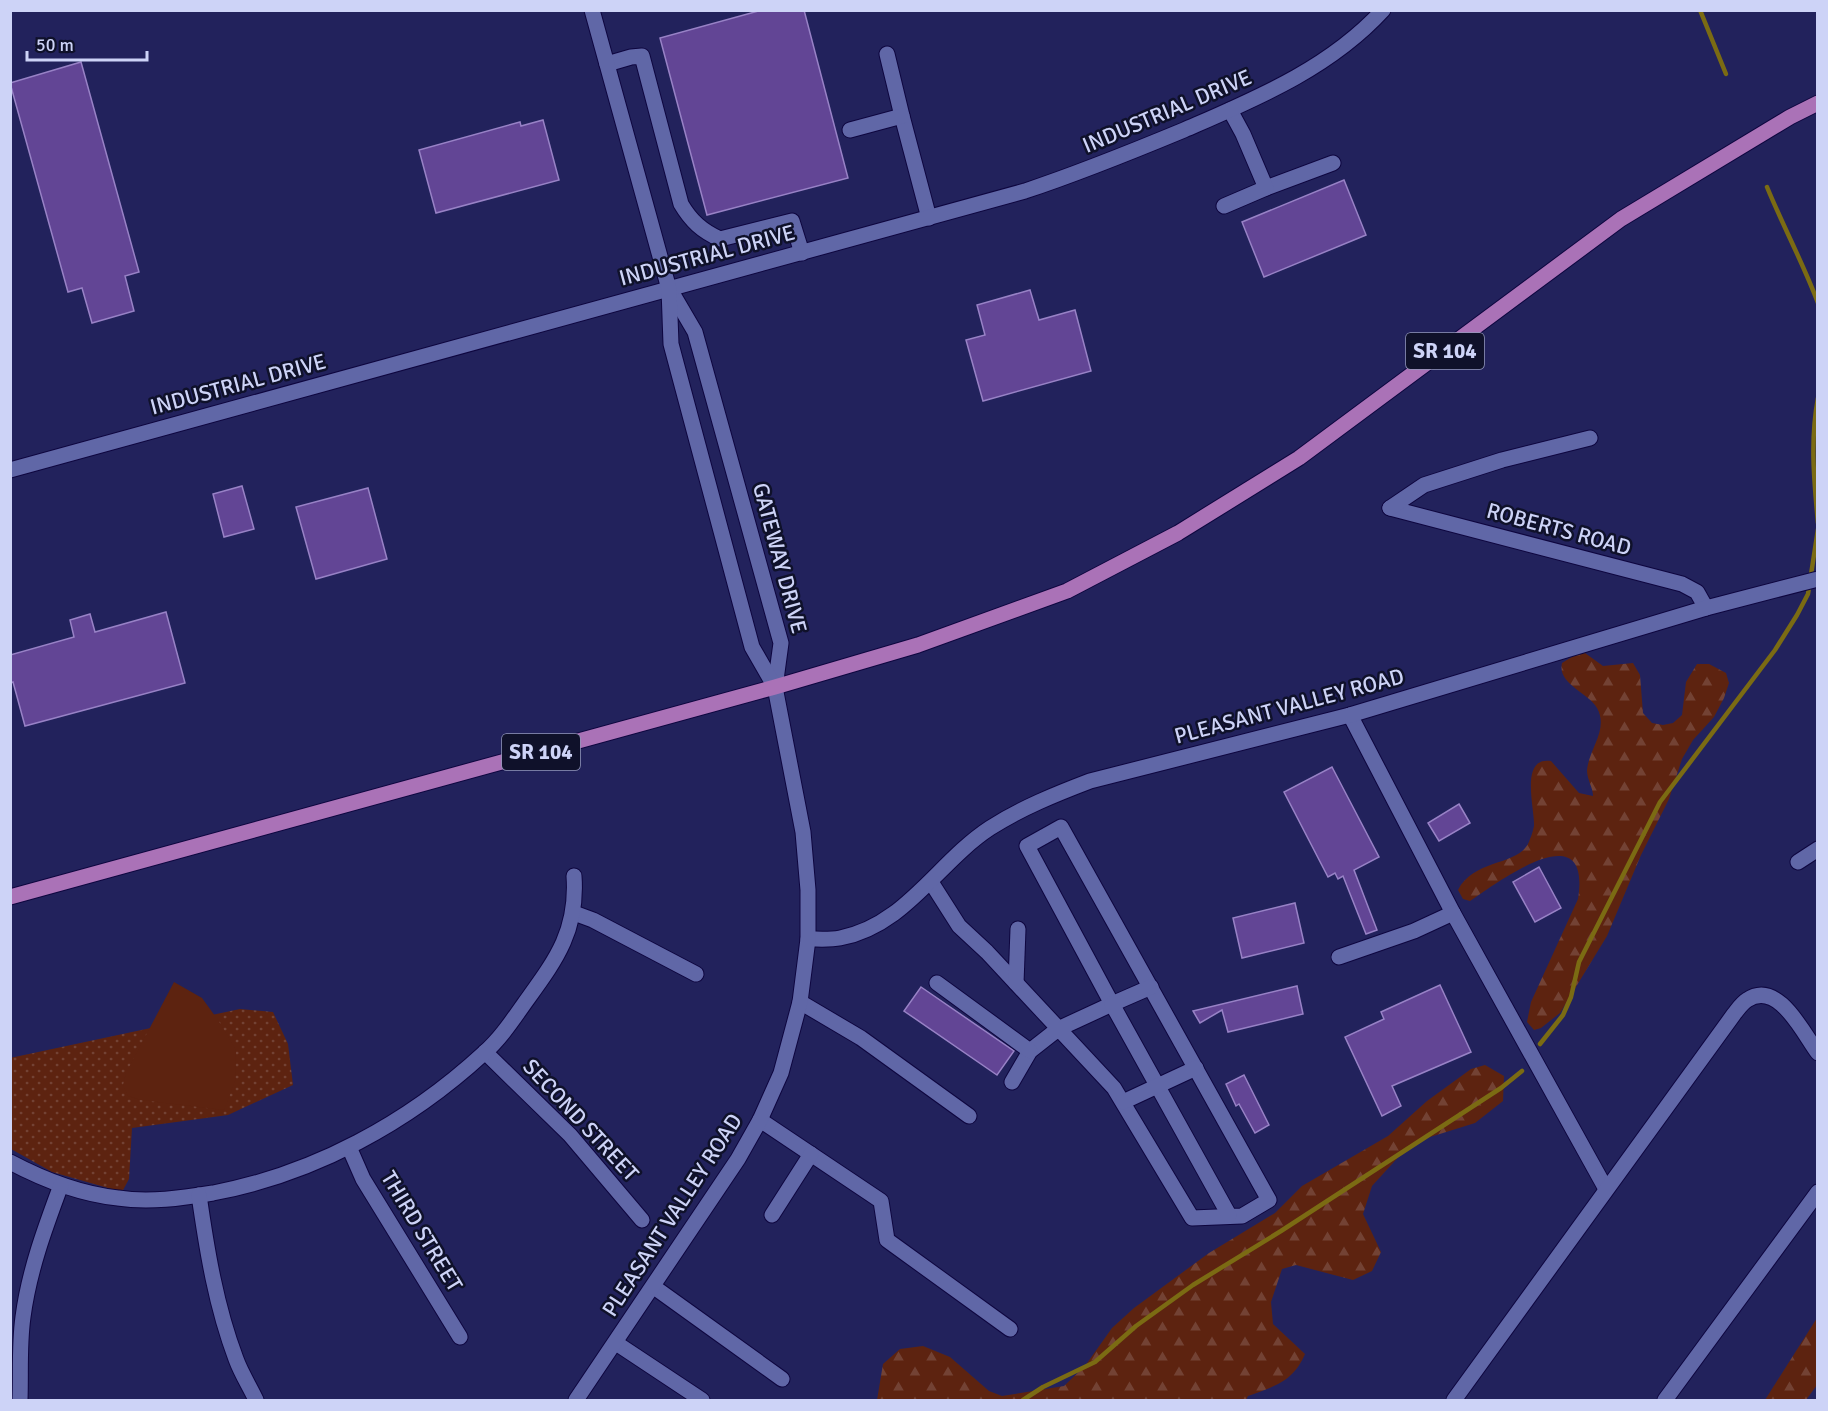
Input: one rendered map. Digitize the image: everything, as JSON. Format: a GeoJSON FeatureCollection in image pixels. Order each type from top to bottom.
{"type":"FeatureCollection","features":[{"type":"Feature","properties":{"kind":"main road","name":"SR 104"},"geometry":{"type":"LineString","coordinates":[[10,897],[775,687],[918,645],[1067,591],[1178,532],[1299,458],[1621,219],[1790,117],[1818,103]]}},
{"type":"Feature","properties":{"kind":"street","name":"GATEWAY DRIVE"},"geometry":{"type":"LineString","coordinates":[[592,10],[669,289],[671,344],[752,647],[775,687]]}},
{"type":"Feature","properties":{"kind":"street","name":"INDUSTRIAL DRIVE"},"geometry":{"type":"LineString","coordinates":[[10,470],[929,218],[1077,174],[1230,110],[1294,80],[1340,49],[1383,10]]}},
{"type":"Feature","properties":{"kind":"street"},"geometry":{"type":"LineString","coordinates":[[887,54],[929,218]]}},
{"type":"Feature","properties":{"kind":"street"},"geometry":{"type":"LineString","coordinates":[[607,64],[642,56],[681,204],[704,232],[720,240],[792,221],[802,253]]}},
{"type":"Feature","properties":{"kind":"street"},"geometry":{"type":"LineString","coordinates":[[1230,110],[1266,188]]}},
{"type":"Feature","properties":{"kind":"street"},"geometry":{"type":"LineString","coordinates":[[849,130],[902,116]]}},
{"type":"Feature","properties":{"kind":"street"},"geometry":{"type":"LineString","coordinates":[[1224,206],[1333,163]]}},
{"type":"Feature","properties":{"kind":"street","name":"GATEWAY DRIVE"},"geometry":{"type":"LineString","coordinates":[[669,289],[695,332],[781,643],[775,687]]}},
{"type":"Feature","properties":{"kind":"street","name":"ROBERTS ROAD"},"geometry":{"type":"LineString","coordinates":[[1590,438],[1502,460],[1424,485],[1390,508],[1682,584],[1697,592],[1706,608]]}},
{"type":"Feature","properties":{"kind":"street","name":"PLEASANT VALLEY ROAD"},"geometry":{"type":"LineString","coordinates":[[808,939],[839,938],[878,925],[904,906],[990,828],[1054,795],[1090,781],[1350,715],[1473,680],[1706,608],[1818,579]]}},
{"type":"Feature","properties":{"kind":"street","name":"PLEASANT VALLEY ROAD"},"geometry":{"type":"LineString","coordinates":[[576,1400],[738,1160],[760,1120],[781,1073],[800,1002],[808,939],[808,890],[803,832],[775,687]]}},
{"type":"Feature","properties":{"kind":"street"},"geometry":{"type":"LineString","coordinates":[[1350,715],[1453,913],[1606,1189]]}},
{"type":"Feature","properties":{"kind":"street"},"geometry":{"type":"LineString","coordinates":[[931,882],[959,926],[987,951],[1114,1088],[1192,1218],[1242,1216],[1269,1200],[1061,827],[1027,846],[1229,1215]]}},
{"type":"Feature","properties":{"kind":"street"},"geometry":{"type":"LineString","coordinates":[[1798,862],[1818,849]]}},
{"type":"Feature","properties":{"kind":"street"},"geometry":{"type":"LineString","coordinates":[[10,1162],[35,1175],[94,1195],[120,1199],[156,1199],[199,1195],[275,1178],[349,1147],[426,1102],[485,1052],[504,1031],[546,974],[567,938],[574,913],[574,876]]}},
{"type":"Feature","properties":{"kind":"street"},"geometry":{"type":"LineString","coordinates":[[574,913],[593,920],[696,974]]}},
{"type":"Feature","properties":{"kind":"street"},"geometry":{"type":"LineString","coordinates":[[1340,957],[1414,931],[1453,913]]}},
{"type":"Feature","properties":{"kind":"street"},"geometry":{"type":"LineString","coordinates":[[1016,983],[1018,929]]}},
{"type":"Feature","properties":{"kind":"street"},"geometry":{"type":"LineString","coordinates":[[937,983],[1030,1051]]}},
{"type":"Feature","properties":{"kind":"street"},"geometry":{"type":"LineString","coordinates":[[1012,1082],[1030,1051],[1058,1029],[1151,987]]}},
{"type":"Feature","properties":{"kind":"street"},"geometry":{"type":"LineString","coordinates":[[1454,1401],[1606,1189],[1746,1000],[1760,994],[1784,1004],[1818,1053]]}},
{"type":"Feature","properties":{"kind":"street"},"geometry":{"type":"LineString","coordinates":[[800,1002],[861,1038],[969,1116]]}},
{"type":"Feature","properties":{"kind":"street","name":"SECOND STREET"},"geometry":{"type":"LineString","coordinates":[[485,1052],[570,1135],[642,1220]]}},
{"type":"Feature","properties":{"kind":"street"},"geometry":{"type":"LineString","coordinates":[[1123,1102],[1196,1068]]}},
{"type":"Feature","properties":{"kind":"street"},"geometry":{"type":"LineString","coordinates":[[760,1120],[881,1201],[887,1240],[1010,1329]]}},
{"type":"Feature","properties":{"kind":"street","name":"THIRD STREET"},"geometry":{"type":"LineString","coordinates":[[349,1147],[363,1179],[460,1337]]}},
{"type":"Feature","properties":{"kind":"street"},"geometry":{"type":"LineString","coordinates":[[772,1215],[811,1155]]}},
{"type":"Feature","properties":{"kind":"street"},"geometry":{"type":"LineString","coordinates":[[20,1401],[22,1320],[28,1287],[40,1241],[61,1185]]}},
{"type":"Feature","properties":{"kind":"street"},"geometry":{"type":"LineString","coordinates":[[1665,1401],[1818,1192]]}},
{"type":"Feature","properties":{"kind":"street"},"geometry":{"type":"LineString","coordinates":[[199,1195],[208,1257],[219,1308],[237,1360],[256,1401]]}},
{"type":"Feature","properties":{"kind":"street"},"geometry":{"type":"LineString","coordinates":[[654,1287],[782,1379]]}},
{"type":"Feature","properties":{"kind":"street"},"geometry":{"type":"LineString","coordinates":[[616,1343],[702,1401]]}},
{"type":"Feature","properties":{"kind":"green space"},"geometry":{"type":"Polygon","coordinates":[[[1585,653],[1603,666],[1633,663],[1640,675],[1643,713],[1652,723],[1663,725],[1673,723],[1682,715],[1686,682],[1697,664],[1709,664],[1726,673],[1729,683],[1714,717],[1693,740],[1682,759],[1669,799],[1641,855],[1607,936],[1560,1013],[1541,1028],[1534,1030],[1527,1022],[1531,1002],[1578,899],[1579,873],[1571,860],[1558,856],[1540,860],[1521,869],[1470,901],[1463,899],[1458,890],[1475,872],[1508,859],[1525,848],[1534,826],[1532,775],[1535,767],[1541,762],[1551,761],[1579,793],[1593,796],[1587,770],[1600,731],[1600,716],[1593,702],[1564,677],[1562,670],[1562,663],[1575,655],[1585,653]]]}},
{"type":"Feature","properties":{"kind":"green space"},"geometry":{"type":"Polygon","coordinates":[[[174,982],[202,998],[236,1050],[235,1081],[224,1110],[141,1100],[128,1096],[123,1085],[126,1073],[174,982]]]}},
{"type":"Feature","properties":{"kind":"green space"},"geometry":{"type":"Polygon","coordinates":[[[240,1009],[273,1012],[288,1044],[293,1085],[228,1115],[132,1128],[129,1179],[122,1192],[52,1172],[11,1149],[10,1058],[240,1009]]]}},
{"type":"Feature","properties":{"kind":"green space"},"geometry":{"type":"Polygon","coordinates":[[[1485,1065],[1504,1076],[1503,1101],[1475,1123],[1427,1138],[1403,1152],[1372,1186],[1363,1214],[1381,1252],[1372,1271],[1353,1280],[1296,1265],[1282,1269],[1271,1302],[1273,1324],[1305,1354],[1295,1371],[1282,1382],[1248,1396],[1246,1400],[877,1400],[883,1364],[900,1349],[923,1346],[950,1357],[989,1391],[1002,1396],[1064,1386],[1085,1366],[1112,1328],[1134,1308],[1209,1253],[1275,1213],[1302,1186],[1388,1136],[1427,1101],[1471,1069],[1485,1065]]]}},
{"type":"Feature","properties":{"kind":"green space"},"geometry":{"type":"Polygon","coordinates":[[[1817,1318],[1817,1385],[1806,1400],[1765,1400],[1817,1318]]]}},
{"type":"Feature","properties":{"kind":"building"},"geometry":{"type":"Polygon","coordinates":[[[762,10],[804,10],[848,178],[707,215],[660,38],[762,10]]]}},
{"type":"Feature","properties":{"kind":"building"},"geometry":{"type":"Polygon","coordinates":[[[81,62],[139,272],[125,276],[134,311],[92,323],[82,288],[68,292],[10,83],[81,62]]]}},
{"type":"Feature","properties":{"kind":"building"},"geometry":{"type":"Polygon","coordinates":[[[543,120],[559,180],[436,213],[419,150],[520,122],[521,126],[543,120]]]}},
{"type":"Feature","properties":{"kind":"building"},"geometry":{"type":"Polygon","coordinates":[[[1344,180],[1366,235],[1264,277],[1242,222],[1344,180]]]}},
{"type":"Feature","properties":{"kind":"building"},"geometry":{"type":"Polygon","coordinates":[[[1030,290],[1039,320],[1075,310],[1091,371],[983,401],[966,340],[985,335],[977,305],[1030,290]]]}},
{"type":"Feature","properties":{"kind":"building"},"geometry":{"type":"Polygon","coordinates":[[[242,486],[254,529],[224,537],[213,494],[242,486]]]}},
{"type":"Feature","properties":{"kind":"building"},"geometry":{"type":"Polygon","coordinates":[[[368,488],[387,559],[316,579],[296,507],[368,488]]]}},
{"type":"Feature","properties":{"kind":"building"},"geometry":{"type":"Polygon","coordinates":[[[166,612],[185,683],[25,726],[13,682],[10,683],[10,655],[74,637],[70,620],[90,614],[95,632],[166,612]]]}},
{"type":"Feature","properties":{"kind":"building"},"geometry":{"type":"Polygon","coordinates":[[[1332,767],[1379,857],[1354,870],[1377,930],[1366,934],[1343,876],[1338,879],[1335,873],[1328,877],[1284,792],[1332,767]]]}},
{"type":"Feature","properties":{"kind":"building"},"geometry":{"type":"Polygon","coordinates":[[[1459,804],[1470,823],[1439,841],[1428,823],[1459,804]]]}},
{"type":"Feature","properties":{"kind":"building"},"geometry":{"type":"Polygon","coordinates":[[[1539,867],[1561,908],[1535,922],[1513,882],[1539,867]]]}},
{"type":"Feature","properties":{"kind":"building"},"geometry":{"type":"Polygon","coordinates":[[[1295,903],[1304,943],[1242,958],[1233,918],[1295,903]]]}},
{"type":"Feature","properties":{"kind":"building"},"geometry":{"type":"Polygon","coordinates":[[[1440,985],[1471,1052],[1392,1086],[1401,1106],[1382,1116],[1345,1037],[1384,1019],[1381,1012],[1440,985]]]}},
{"type":"Feature","properties":{"kind":"building"},"geometry":{"type":"Polygon","coordinates":[[[1297,986],[1303,1014],[1228,1032],[1222,1010],[1200,1023],[1193,1011],[1297,986]]]}},
{"type":"Feature","properties":{"kind":"building"},"geometry":{"type":"Polygon","coordinates":[[[921,987],[1014,1051],[997,1075],[904,1011],[921,987]]]}},
{"type":"Feature","properties":{"kind":"building"},"geometry":{"type":"Polygon","coordinates":[[[1244,1075],[1269,1125],[1255,1133],[1239,1104],[1236,1106],[1226,1084],[1244,1075]]]}},
{"type":"Feature","properties":{"kind":"waterway"},"geometry":{"type":"LineString","coordinates":[[1700,10],[1726,74]]}},
{"type":"Feature","properties":{"kind":"waterway"},"geometry":{"type":"LineString","coordinates":[[1767,187],[1818,303]]}},
{"type":"Feature","properties":{"kind":"waterway"},"geometry":{"type":"LineString","coordinates":[[1818,398],[1813,445],[1818,523]]}},
{"type":"Feature","properties":{"kind":"waterway"},"geometry":{"type":"LineString","coordinates":[[1540,1044],[1563,1015],[1571,997],[1579,962],[1660,802],[1775,650],[1797,615],[1808,594],[1818,529]]}},
{"type":"Feature","properties":{"kind":"waterway"},"geometry":{"type":"LineString","coordinates":[[1023,1400],[1043,1387],[1095,1362],[1136,1326],[1193,1285],[1281,1231],[1501,1088],[1522,1071]]}}]}
